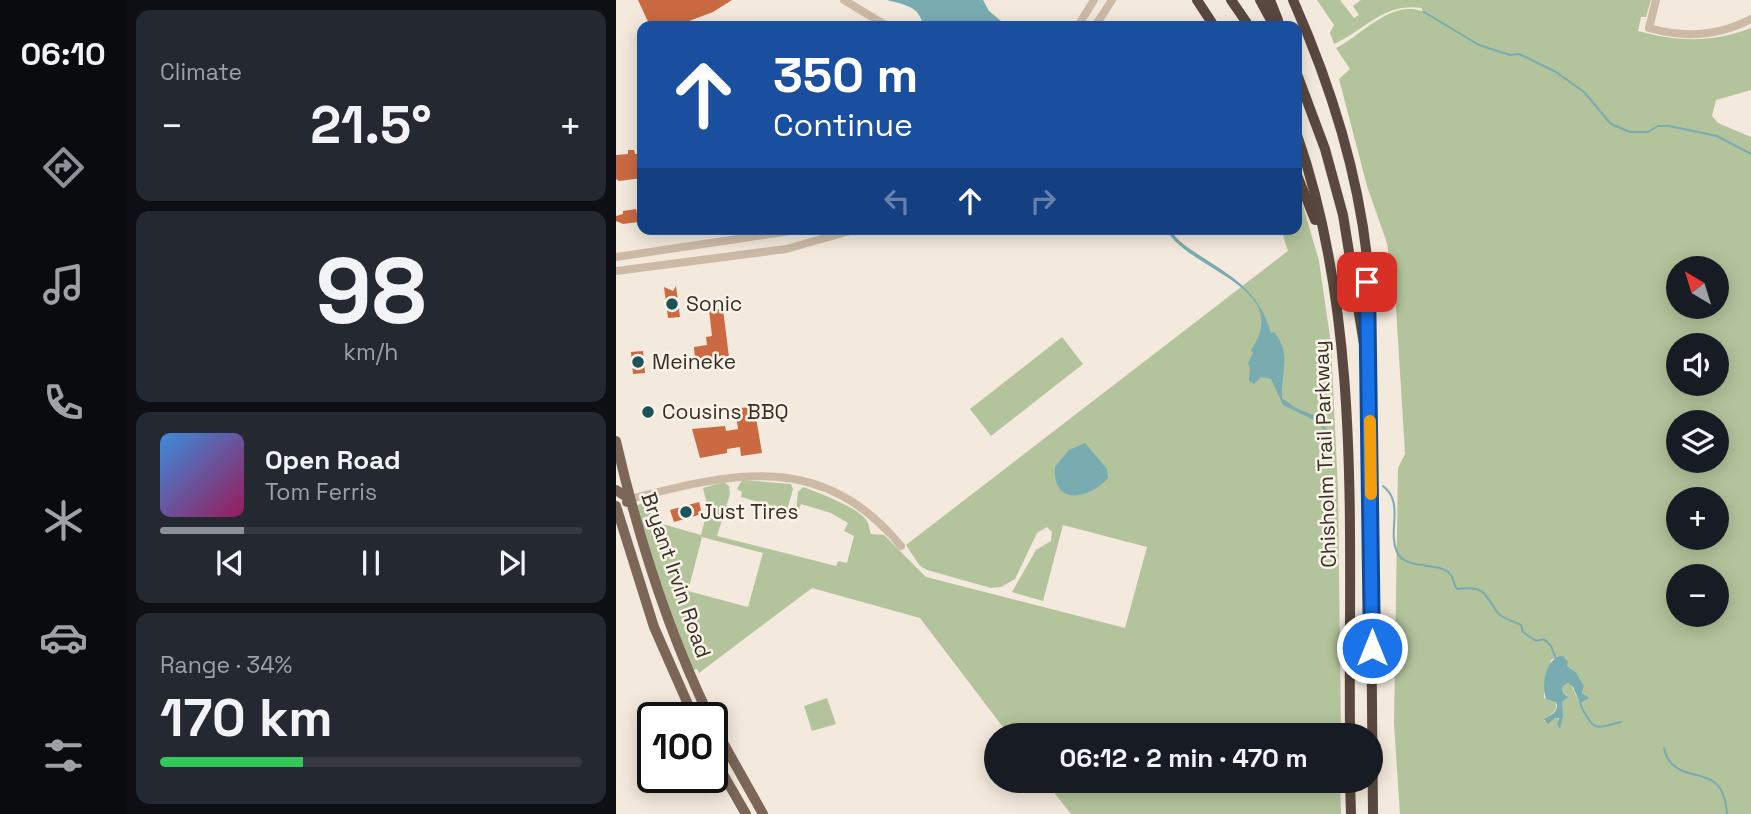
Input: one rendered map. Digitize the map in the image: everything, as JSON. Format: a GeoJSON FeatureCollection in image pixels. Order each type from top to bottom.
{"type":"FeatureCollection","features":[{"type":"Feature","properties":{"kind":"highway"},"geometry":{"type":"LineString","coordinates":[[1197,0],[1211,21]]}},
{"type":"Feature","properties":{"kind":"highway"},"geometry":{"type":"LineString","coordinates":[[1231,0],[1246,21]]}},
{"type":"Feature","properties":{"kind":"highway"},"geometry":{"type":"LineString","coordinates":[[1236,0],[1247,21]]}},
{"type":"Feature","properties":{"kind":"highway"},"geometry":{"type":"LineString","coordinates":[[1260,0],[1271,21]]}},
{"type":"Feature","properties":{"kind":"highway"},"geometry":{"type":"LineString","coordinates":[[1270,0],[1278,21]]}},
{"type":"Feature","properties":{"kind":"highway"},"geometry":{"type":"LineString","coordinates":[[1293,0],[1302,21]]}},
{"type":"Feature","properties":{"kind":"highway"},"geometry":{"type":"LineString","coordinates":[[1302,22],[1321,68],[1348,157],[1361,222],[1367,258],[1369,374]]}},
{"type":"Feature","properties":{"kind":"highway","name":"Chisholm Trail Parkway"},"geometry":{"type":"LineString","coordinates":[[1302,84],[1348,234],[1369,374],[1373,814]]}},
{"type":"Feature","properties":{"kind":"highway","name":"Chisholm Trail Parkway"},"geometry":{"type":"LineString","coordinates":[[1302,154],[1329,255],[1341,334],[1346,397],[1350,723]]}},
{"type":"Feature","properties":{"kind":"highway"},"geometry":{"type":"LineString","coordinates":[[1302,188],[1329,255]]}},
{"type":"Feature","properties":{"kind":"highway"},"geometry":{"type":"LineString","coordinates":[[1350,793],[1350,811]]}},
{"type":"Feature","properties":{"kind":"main road","name":"Bryant Irvin Road"},"geometry":{"type":"LineString","coordinates":[[616,440],[629,499],[651,573],[683,659],[703,702]]}},
{"type":"Feature","properties":{"kind":"main road"},"geometry":{"type":"LineString","coordinates":[[616,490],[629,499],[620,520]]}},
{"type":"Feature","properties":{"kind":"main road","name":"Bryant Irvin Road"},"geometry":{"type":"LineString","coordinates":[[616,506],[631,560],[669,665],[686,702]]}},
{"type":"Feature","properties":{"kind":"main road"},"geometry":{"type":"LineString","coordinates":[[641,541],[631,560],[651,573]]}},
{"type":"Feature","properties":{"kind":"main road"},"geometry":{"type":"LineString","coordinates":[[728,752],[763,814]]}},
{"type":"Feature","properties":{"kind":"main road"},"geometry":{"type":"LineString","coordinates":[[728,783],[746,814]]}},
{"type":"Feature","properties":{"kind":"street"},"geometry":{"type":"LineString","coordinates":[[844,0],[876,21]]}},
{"type":"Feature","properties":{"kind":"street"},"geometry":{"type":"LineString","coordinates":[[1081,21],[1094,0]]}},
{"type":"Feature","properties":{"kind":"street"},"geometry":{"type":"LineString","coordinates":[[1098,21],[1112,0]]}},
{"type":"Feature","properties":{"kind":"street"},"geometry":{"type":"LineString","coordinates":[[1656,0],[1649,28],[1670,33],[1697,34],[1736,27],[1751,19]]}},
{"type":"Feature","properties":{"kind":"street"},"geometry":{"type":"LineString","coordinates":[[616,257],[769,235]]}},
{"type":"Feature","properties":{"kind":"street"},"geometry":{"type":"LineString","coordinates":[[616,271],[786,249],[833,235]]}},
{"type":"Feature","properties":{"kind":"street"},"geometry":{"type":"LineString","coordinates":[[722,243],[724,257]]}},
{"type":"Feature","properties":{"kind":"street"},"geometry":{"type":"LineString","coordinates":[[629,499],[733,476],[764,474],[785,477],[826,488],[845,497],[875,518],[901,546]]}},
{"type":"Feature","properties":{"kind":"green space"},"geometry":{"type":"Polygon","coordinates":[[[1317,0],[1340,0],[1354,18],[1359,15],[1353,6],[1361,0],[1651,0],[1646,17],[1641,17],[1638,31],[1695,39],[1723,36],[1751,28],[1751,90],[1716,100],[1712,116],[1718,123],[1751,137],[1751,814],[1400,814],[1394,723],[1398,468],[1405,454],[1396,307],[1387,243],[1367,186],[1339,79],[1350,69],[1336,48],[1388,14],[1410,9],[1422,11],[1422,8],[1409,7],[1386,13],[1334,44],[1330,33],[1334,25],[1317,0]],[[1559,656],[1551,660],[1544,698],[1555,701],[1556,708],[1544,721],[1557,717],[1561,726],[1562,702],[1567,695],[1562,691],[1563,686],[1568,683],[1571,685],[1580,703],[1585,695],[1582,693],[1584,686],[1576,672],[1567,666],[1566,659],[1559,656]]]}},
{"type":"Feature","properties":{"kind":"green space"},"geometry":{"type":"Polygon","coordinates":[[[1302,202],[1319,261],[1331,344],[1338,491],[1341,723],[1000,723],[920,618],[812,588],[699,673],[697,669],[693,670],[664,598],[636,506],[647,501],[652,521],[701,535],[708,508],[703,488],[724,482],[729,486],[730,494],[717,536],[836,566],[838,561],[847,563],[854,536],[844,531],[848,523],[831,513],[801,504],[798,512],[796,511],[798,492],[803,487],[858,512],[868,523],[871,534],[884,535],[926,577],[1125,628],[1147,547],[1063,525],[1043,601],[1012,592],[1036,550],[1051,541],[1052,532],[1047,527],[1037,533],[1015,579],[1001,587],[991,588],[927,570],[920,566],[906,545],[1288,251],[1283,235],[1302,235],[1302,202]],[[702,537],[688,591],[748,607],[763,553],[702,537]]]}},
{"type":"Feature","properties":{"kind":"green space"},"geometry":{"type":"Polygon","coordinates":[[[1062,337],[1083,364],[991,436],[970,409],[1062,337]]]}},
{"type":"Feature","properties":{"kind":"green space"},"geometry":{"type":"Polygon","coordinates":[[[742,480],[791,484],[793,489],[787,510],[741,497],[742,492],[737,489],[742,480]]]}},
{"type":"Feature","properties":{"kind":"green space"},"geometry":{"type":"Polygon","coordinates":[[[827,698],[836,724],[812,731],[804,706],[827,698]]]}},
{"type":"Feature","properties":{"kind":"green space"},"geometry":{"type":"Polygon","coordinates":[[[1054,793],[1340,793],[1341,814],[1071,814],[1054,793]]]}},
{"type":"Feature","properties":{"kind":"water"},"geometry":{"type":"Polygon","coordinates":[[[887,0],[983,0],[989,11],[1001,21],[922,21],[919,14],[906,5],[887,0]]]}},
{"type":"Feature","properties":{"kind":"water"},"geometry":{"type":"Polygon","coordinates":[[[1171,235],[1234,278],[1252,296],[1266,318],[1271,333],[1274,332],[1283,348],[1282,398],[1296,408],[1318,417],[1316,421],[1283,405],[1271,379],[1261,377],[1254,384],[1249,381],[1248,363],[1261,328],[1259,310],[1249,295],[1233,281],[1178,244],[1171,235]]]}},
{"type":"Feature","properties":{"kind":"water"},"geometry":{"type":"Polygon","coordinates":[[[1085,443],[1107,469],[1108,478],[1092,491],[1066,494],[1059,489],[1055,467],[1069,450],[1085,443]]]}},
{"type":"Feature","properties":{"kind":"water"},"geometry":{"type":"Polygon","coordinates":[[[1559,656],[1563,656],[1568,662],[1567,666],[1576,672],[1584,686],[1582,693],[1589,698],[1580,703],[1573,687],[1568,683],[1563,686],[1562,691],[1568,697],[1562,702],[1560,729],[1557,724],[1559,718],[1548,724],[1544,719],[1557,708],[1556,702],[1546,699],[1544,682],[1547,669],[1559,656]]]}},
{"type":"Feature","properties":{"kind":"building"},"geometry":{"type":"Polygon","coordinates":[[[638,0],[732,0],[713,12],[689,21],[648,21],[638,0]]]}},
{"type":"Feature","properties":{"kind":"building"},"geometry":{"type":"Polygon","coordinates":[[[628,150],[634,150],[637,154],[637,179],[619,181],[616,179],[616,155],[628,154],[628,150]]]}},
{"type":"Feature","properties":{"kind":"building"},"geometry":{"type":"Polygon","coordinates":[[[636,209],[637,222],[623,224],[616,221],[616,216],[623,214],[623,211],[636,209]]]}},
{"type":"Feature","properties":{"kind":"building","name":"Sonic"},"geometry":{"type":"Polygon","coordinates":[[[676,286],[680,317],[668,318],[664,287],[673,291],[676,286]]]}},
{"type":"Feature","properties":{"kind":"building"},"geometry":{"type":"Polygon","coordinates":[[[709,309],[723,309],[729,357],[695,361],[694,347],[707,345],[706,337],[712,336],[709,309]]]}},
{"type":"Feature","properties":{"kind":"building","name":"Meineke"},"geometry":{"type":"Polygon","coordinates":[[[643,351],[645,373],[633,374],[631,352],[643,351]]]}},
{"type":"Feature","properties":{"kind":"building"},"geometry":{"type":"Polygon","coordinates":[[[754,406],[762,453],[741,456],[740,447],[727,449],[727,453],[700,458],[692,429],[725,426],[726,431],[738,429],[735,409],[754,406]]]}},
{"type":"Feature","properties":{"kind":"building","name":"Just Tires"},"geometry":{"type":"Polygon","coordinates":[[[699,502],[702,514],[674,522],[670,510],[699,502]]]}},
{"type":"Feature","properties":{"kind":"waterway"},"geometry":{"type":"LineString","coordinates":[[1424,12],[1479,45],[1510,55],[1519,54],[1556,72],[1584,92],[1611,124],[1630,132],[1648,132],[1658,126],[1669,126],[1717,136],[1751,154]]}},
{"type":"Feature","properties":{"kind":"waterway"},"geometry":{"type":"LineString","coordinates":[[1315,420],[1328,432]]}},
{"type":"Feature","properties":{"kind":"waterway"},"geometry":{"type":"LineString","coordinates":[[1383,486],[1393,500],[1394,544],[1401,558],[1407,562],[1446,571],[1457,589],[1473,588],[1482,591],[1501,616],[1521,625],[1523,632],[1536,641],[1544,639],[1551,646],[1556,659]]}},
{"type":"Feature","properties":{"kind":"waterway"},"geometry":{"type":"LineString","coordinates":[[1580,701],[1594,725],[1602,727],[1621,722]]}},
{"type":"Feature","properties":{"kind":"waterway"},"geometry":{"type":"LineString","coordinates":[[1664,748],[1670,762],[1679,769],[1705,777],[1719,787],[1727,814]]}},
{"type":"Feature","properties":{"kind":"slow traffic"},"geometry":{"type":"LineString","coordinates":[[1370,421],[1371,494]]}},
{"type":"Feature","properties":{"kind":"place","name":"Sonic"},"geometry":{"type":"Point","coordinates":[672,304]}},
{"type":"Feature","properties":{"kind":"place","name":"Meineke"},"geometry":{"type":"Point","coordinates":[638,362]}},
{"type":"Feature","properties":{"kind":"place","name":"Cousins BBQ"},"geometry":{"type":"Point","coordinates":[648,412]}},
{"type":"Feature","properties":{"kind":"place","name":"Just Tires"},"geometry":{"type":"Point","coordinates":[686,512]}},
{"type":"Feature","properties":{"kind":"route"},"geometry":{"type":"LineString","coordinates":[[1367,282],[1372,648]]}}]}
